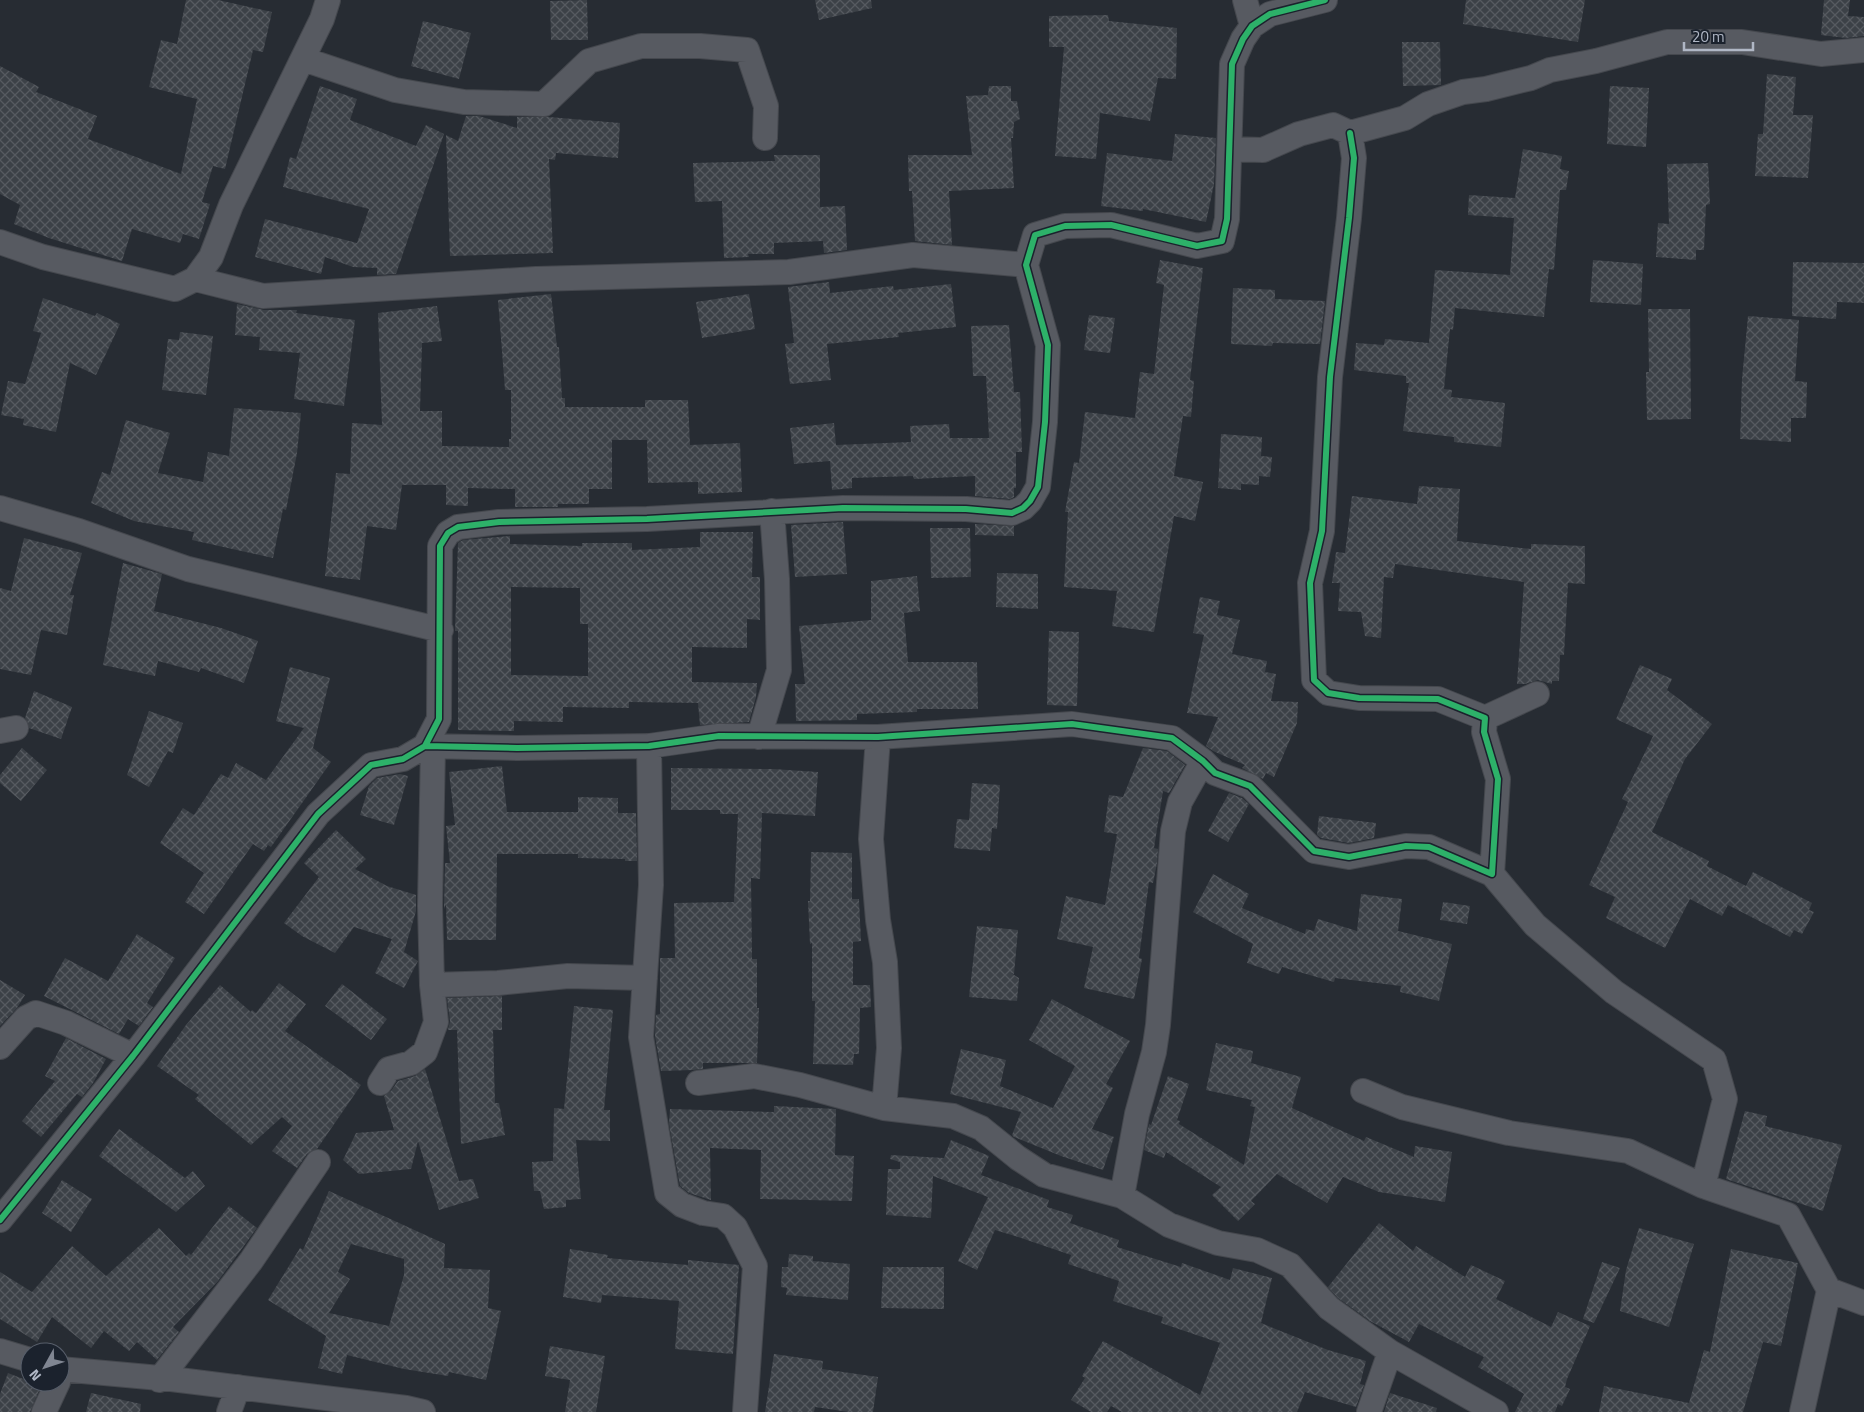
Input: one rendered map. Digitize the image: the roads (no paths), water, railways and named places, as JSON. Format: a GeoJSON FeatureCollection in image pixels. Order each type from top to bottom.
{"type":"FeatureCollection","features":[{"type":"Feature","properties":{"kind":"street"},"geometry":{"type":"LineString","coordinates":[[0,242],[43,258],[175,289],[195,278],[211,257],[231,205],[322,19],[328,0]]}},
{"type":"Feature","properties":{"kind":"street"},"geometry":{"type":"LineString","coordinates":[[1245,0],[1252,26]]}},
{"type":"Feature","properties":{"kind":"street"},"geometry":{"type":"LineString","coordinates":[[380,1083],[389,1069],[411,1063],[425,1052],[436,1022],[432,984],[430,906],[429,746],[439,719],[440,546],[448,533],[458,527],[499,522],[647,519],[843,508],[966,508],[1012,513],[1030,501],[1038,486],[1044,422],[1048,345],[1026,265],[1035,235],[1065,226],[1111,225],[1197,246],[1222,241],[1228,219],[1232,64],[1242,39],[1252,26],[1270,14],[1325,0]]}},
{"type":"Feature","properties":{"kind":"street"},"geometry":{"type":"LineString","coordinates":[[1230,149],[1263,150],[1299,134],[1333,125],[1350,133],[1405,118],[1428,104],[1462,92],[1486,89],[1531,78],[1550,70],[1596,61],[1667,42],[1742,42],[1821,54],[1864,50]]}},
{"type":"Feature","properties":{"kind":"street"},"geometry":{"type":"LineString","coordinates":[[303,59],[394,90],[464,102],[544,104],[590,61],[641,46],[700,46],[747,50],[766,106],[765,138]]}},
{"type":"Feature","properties":{"kind":"street"},"geometry":{"type":"LineString","coordinates":[[1350,133],[1354,158],[1350,218],[1330,378],[1322,531],[1310,582],[1314,680],[1328,693],[1360,698],[1438,698],[1485,718],[1537,694]]}},
{"type":"Feature","properties":{"kind":"street"},"geometry":{"type":"LineString","coordinates":[[195,278],[263,296],[536,279],[789,272],[912,255],[1026,265]]}},
{"type":"Feature","properties":{"kind":"street"},"geometry":{"type":"LineString","coordinates":[[0,508],[79,531],[188,569],[441,630]]}},
{"type":"Feature","properties":{"kind":"street"},"geometry":{"type":"LineString","coordinates":[[759,737],[779,670],[777,580],[772,511]]}},
{"type":"Feature","properties":{"kind":"street"},"geometry":{"type":"LineString","coordinates":[[1485,718],[1484,732],[1498,779],[1492,874]]}},
{"type":"Feature","properties":{"kind":"street"},"geometry":{"type":"LineString","coordinates":[[0,1220],[133,1056],[318,814],[371,764],[403,760],[429,746],[517,748],[649,746],[719,736],[878,737],[1072,724],[1172,738],[1203,760],[1215,773],[1250,786],[1314,851],[1349,857],[1406,846],[1429,847],[1492,874],[1535,925],[1556,944],[1614,992],[1714,1060],[1725,1099],[1703,1186]]}},
{"type":"Feature","properties":{"kind":"street"},"geometry":{"type":"LineString","coordinates":[[878,737],[871,838],[878,920],[885,962],[889,1048],[884,1108]]}},
{"type":"Feature","properties":{"kind":"street"},"geometry":{"type":"LineString","coordinates":[[649,746],[651,885],[641,1037],[666,1194],[682,1205],[703,1214],[723,1216],[735,1227],[755,1266],[746,1412]]}},
{"type":"Feature","properties":{"kind":"street"},"geometry":{"type":"LineString","coordinates":[[1122,1196],[1136,1114],[1156,1034],[1162,995],[1173,831],[1180,802],[1203,760]]}},
{"type":"Feature","properties":{"kind":"street"},"geometry":{"type":"LineString","coordinates":[[432,984],[498,983],[568,976],[645,978]]}},
{"type":"Feature","properties":{"kind":"street"},"geometry":{"type":"LineString","coordinates":[[0,1047],[26,1018],[36,1013],[66,1024],[133,1056]]}},
{"type":"Feature","properties":{"kind":"street"},"geometry":{"type":"LineString","coordinates":[[698,1083],[754,1076],[800,1085],[884,1108],[953,1116],[981,1128],[1018,1158],[1044,1175],[1122,1196],[1169,1225],[1218,1243],[1257,1250],[1290,1265],[1329,1308],[1390,1352],[1496,1412]]}},
{"type":"Feature","properties":{"kind":"street"},"geometry":{"type":"LineString","coordinates":[[1363,1091],[1402,1107],[1509,1133],[1628,1151],[1703,1186],[1788,1215],[1829,1290],[1864,1303]]}},
{"type":"Feature","properties":{"kind":"street"},"geometry":{"type":"LineString","coordinates":[[159,1380],[251,1262],[318,1162]]}},
{"type":"Feature","properties":{"kind":"street"},"geometry":{"type":"LineString","coordinates":[[1802,1412],[1829,1290]]}},
{"type":"Feature","properties":{"kind":"street"},"geometry":{"type":"LineString","coordinates":[[0,1351],[20,1357]]}},
{"type":"Feature","properties":{"kind":"street"},"geometry":{"type":"LineString","coordinates":[[1370,1412],[1390,1352]]}},
{"type":"Feature","properties":{"kind":"street"},"geometry":{"type":"LineString","coordinates":[[70,1375],[159,1380],[238,1388],[406,1408],[424,1412]]}},
{"type":"Feature","properties":{"kind":"street"},"geometry":{"type":"LineString","coordinates":[[229,1412],[238,1388]]}},
{"type":"Feature","properties":{"kind":"street"},"geometry":{"type":"LineString","coordinates":[[44,1412],[53,1392]]}}]}
